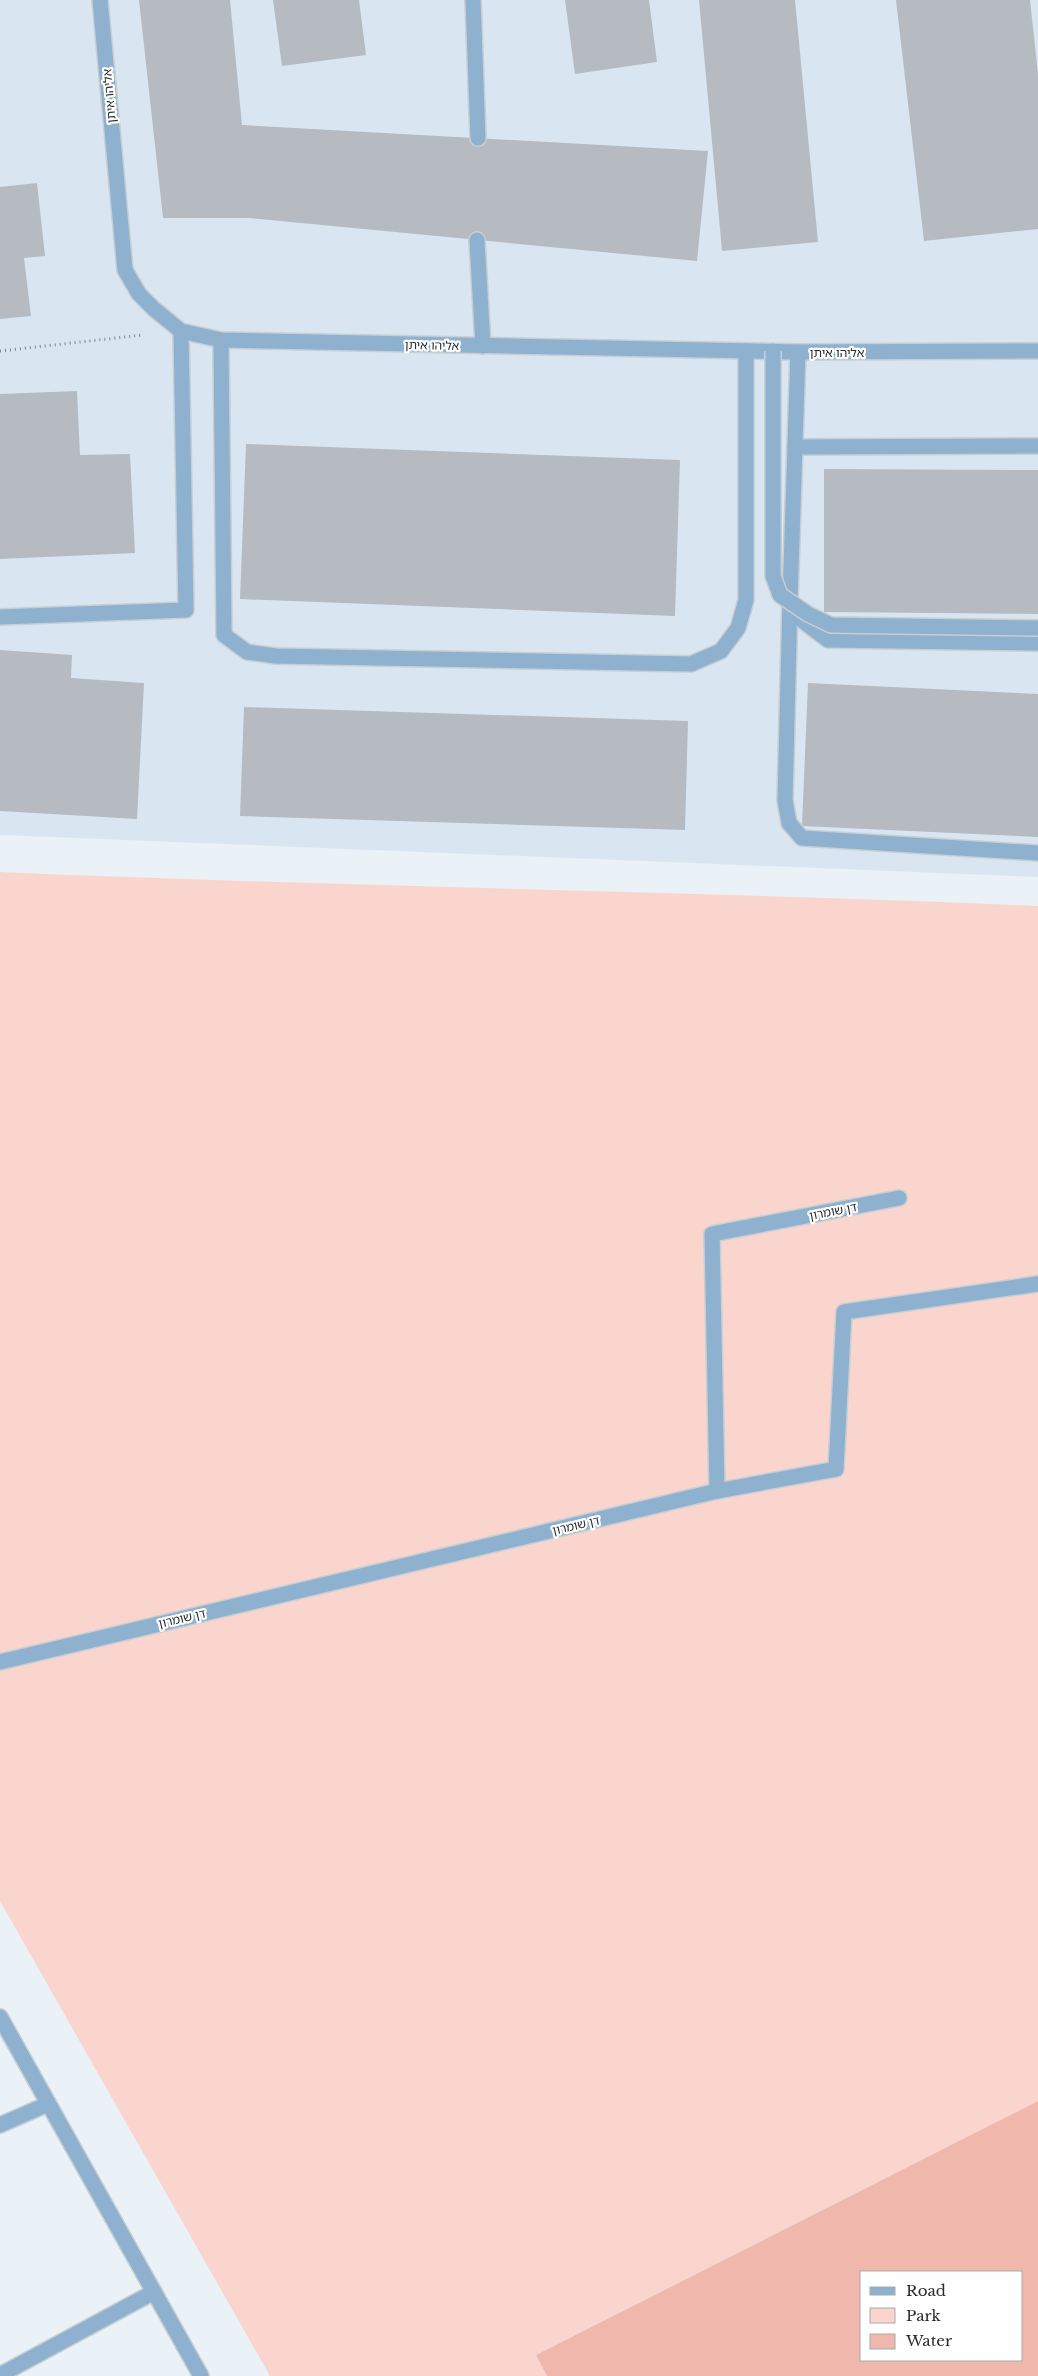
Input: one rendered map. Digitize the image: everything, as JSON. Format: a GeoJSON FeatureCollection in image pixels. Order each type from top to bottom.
{"type":"FeatureCollection","features":[{"type":"Feature","properties":{"kind":"street","name":"אליהו איתן"},"geometry":{"type":"LineString","coordinates":[[100,0],[125,270],[139,294],[154,309],[181,330],[220,340],[798,352],[1038,351]]}},
{"type":"Feature","properties":{"kind":"street"},"geometry":{"type":"LineString","coordinates":[[473,0],[478,138]]}},
{"type":"Feature","properties":{"kind":"street"},"geometry":{"type":"LineString","coordinates":[[477,240],[483,346]]}},
{"type":"Feature","properties":{"kind":"street"},"geometry":{"type":"LineString","coordinates":[[0,616],[186,610],[181,330]]}},
{"type":"Feature","properties":{"kind":"street"},"geometry":{"type":"LineString","coordinates":[[220,340],[224,636],[247,652],[296,656],[691,664],[721,651],[738,628],[746,600],[746,351]]}},
{"type":"Feature","properties":{"kind":"street"},"geometry":{"type":"LineString","coordinates":[[773,351],[773,576],[780,595],[808,614],[831,625],[1038,628]]}},
{"type":"Feature","properties":{"kind":"street"},"geometry":{"type":"LineString","coordinates":[[798,352],[785,800],[788,823],[802,838],[1038,854]]}},
{"type":"Feature","properties":{"kind":"street"},"geometry":{"type":"LineString","coordinates":[[794,447],[1038,446]]}},
{"type":"Feature","properties":{"kind":"street"},"geometry":{"type":"LineString","coordinates":[[790,600],[803,621],[828,640],[1038,644]]}},
{"type":"Feature","properties":{"kind":"street","name":"דן שומרון"},"geometry":{"type":"LineString","coordinates":[[0,1662],[717,1491],[712,1234],[898,1198]]}},
{"type":"Feature","properties":{"kind":"street"},"geometry":{"type":"LineString","coordinates":[[717,1491],[836,1469],[844,1312],[1037,1284]]}},
{"type":"Feature","properties":{"kind":"street"},"geometry":{"type":"LineString","coordinates":[[0,2017],[201,2376]]}},
{"type":"Feature","properties":{"kind":"street"},"geometry":{"type":"LineString","coordinates":[[0,2125],[48,2104]]}},
{"type":"Feature","properties":{"kind":"street"},"geometry":{"type":"LineString","coordinates":[[0,2375],[154,2292]]}},
{"type":"Feature","properties":{"kind":"path"},"geometry":{"type":"LineString","coordinates":[[0,351],[181,330]]}},
{"type":"Feature","properties":{"kind":"shaded area"},"geometry":{"type":"Polygon","coordinates":[[[0,0],[1038,0],[1038,877],[0,835],[0,0]]]}},
{"type":"Feature","properties":{"kind":"green space"},"geometry":{"type":"Polygon","coordinates":[[[0,872],[1038,906],[1038,2101],[536,2355],[547,2376],[270,2376],[0,1901],[0,872]]]}},
{"type":"Feature","properties":{"kind":"water"},"geometry":{"type":"Polygon","coordinates":[[[1038,2101],[1038,2376],[547,2376],[536,2355],[1038,2101]]]}},
{"type":"Feature","properties":{"kind":"building"},"geometry":{"type":"Polygon","coordinates":[[[139,0],[230,0],[242,125],[708,151],[697,261],[248,218],[163,218],[139,0]]]}},
{"type":"Feature","properties":{"kind":"building"},"geometry":{"type":"Polygon","coordinates":[[[273,0],[359,0],[366,55],[282,66],[273,0]]]}},
{"type":"Feature","properties":{"kind":"building"},"geometry":{"type":"Polygon","coordinates":[[[565,0],[649,0],[657,62],[575,74],[565,0]]]}},
{"type":"Feature","properties":{"kind":"building"},"geometry":{"type":"Polygon","coordinates":[[[699,0],[795,0],[818,242],[722,251],[699,0]]]}},
{"type":"Feature","properties":{"kind":"building"},"geometry":{"type":"Polygon","coordinates":[[[896,0],[1030,0],[1038,74],[1038,229],[924,241],[896,0]]]}},
{"type":"Feature","properties":{"kind":"building"},"geometry":{"type":"Polygon","coordinates":[[[37,183],[45,256],[24,258],[31,316],[0,319],[0,187],[37,183]]]}},
{"type":"Feature","properties":{"kind":"building"},"geometry":{"type":"Polygon","coordinates":[[[77,391],[80,455],[130,454],[135,553],[0,559],[0,394],[77,391]]]}},
{"type":"Feature","properties":{"kind":"building"},"geometry":{"type":"Polygon","coordinates":[[[246,444],[680,460],[675,616],[240,599],[246,444]]]}},
{"type":"Feature","properties":{"kind":"building"},"geometry":{"type":"Polygon","coordinates":[[[824,469],[1038,470],[1038,614],[824,612],[824,469]]]}},
{"type":"Feature","properties":{"kind":"building"},"geometry":{"type":"Polygon","coordinates":[[[0,650],[72,655],[71,678],[144,683],[137,819],[0,811],[0,650]]]}},
{"type":"Feature","properties":{"kind":"building"},"geometry":{"type":"Polygon","coordinates":[[[808,683],[1038,694],[1038,837],[802,826],[808,683]]]}},
{"type":"Feature","properties":{"kind":"building"},"geometry":{"type":"Polygon","coordinates":[[[244,707],[688,721],[685,830],[240,816],[244,707]]]}}]}
